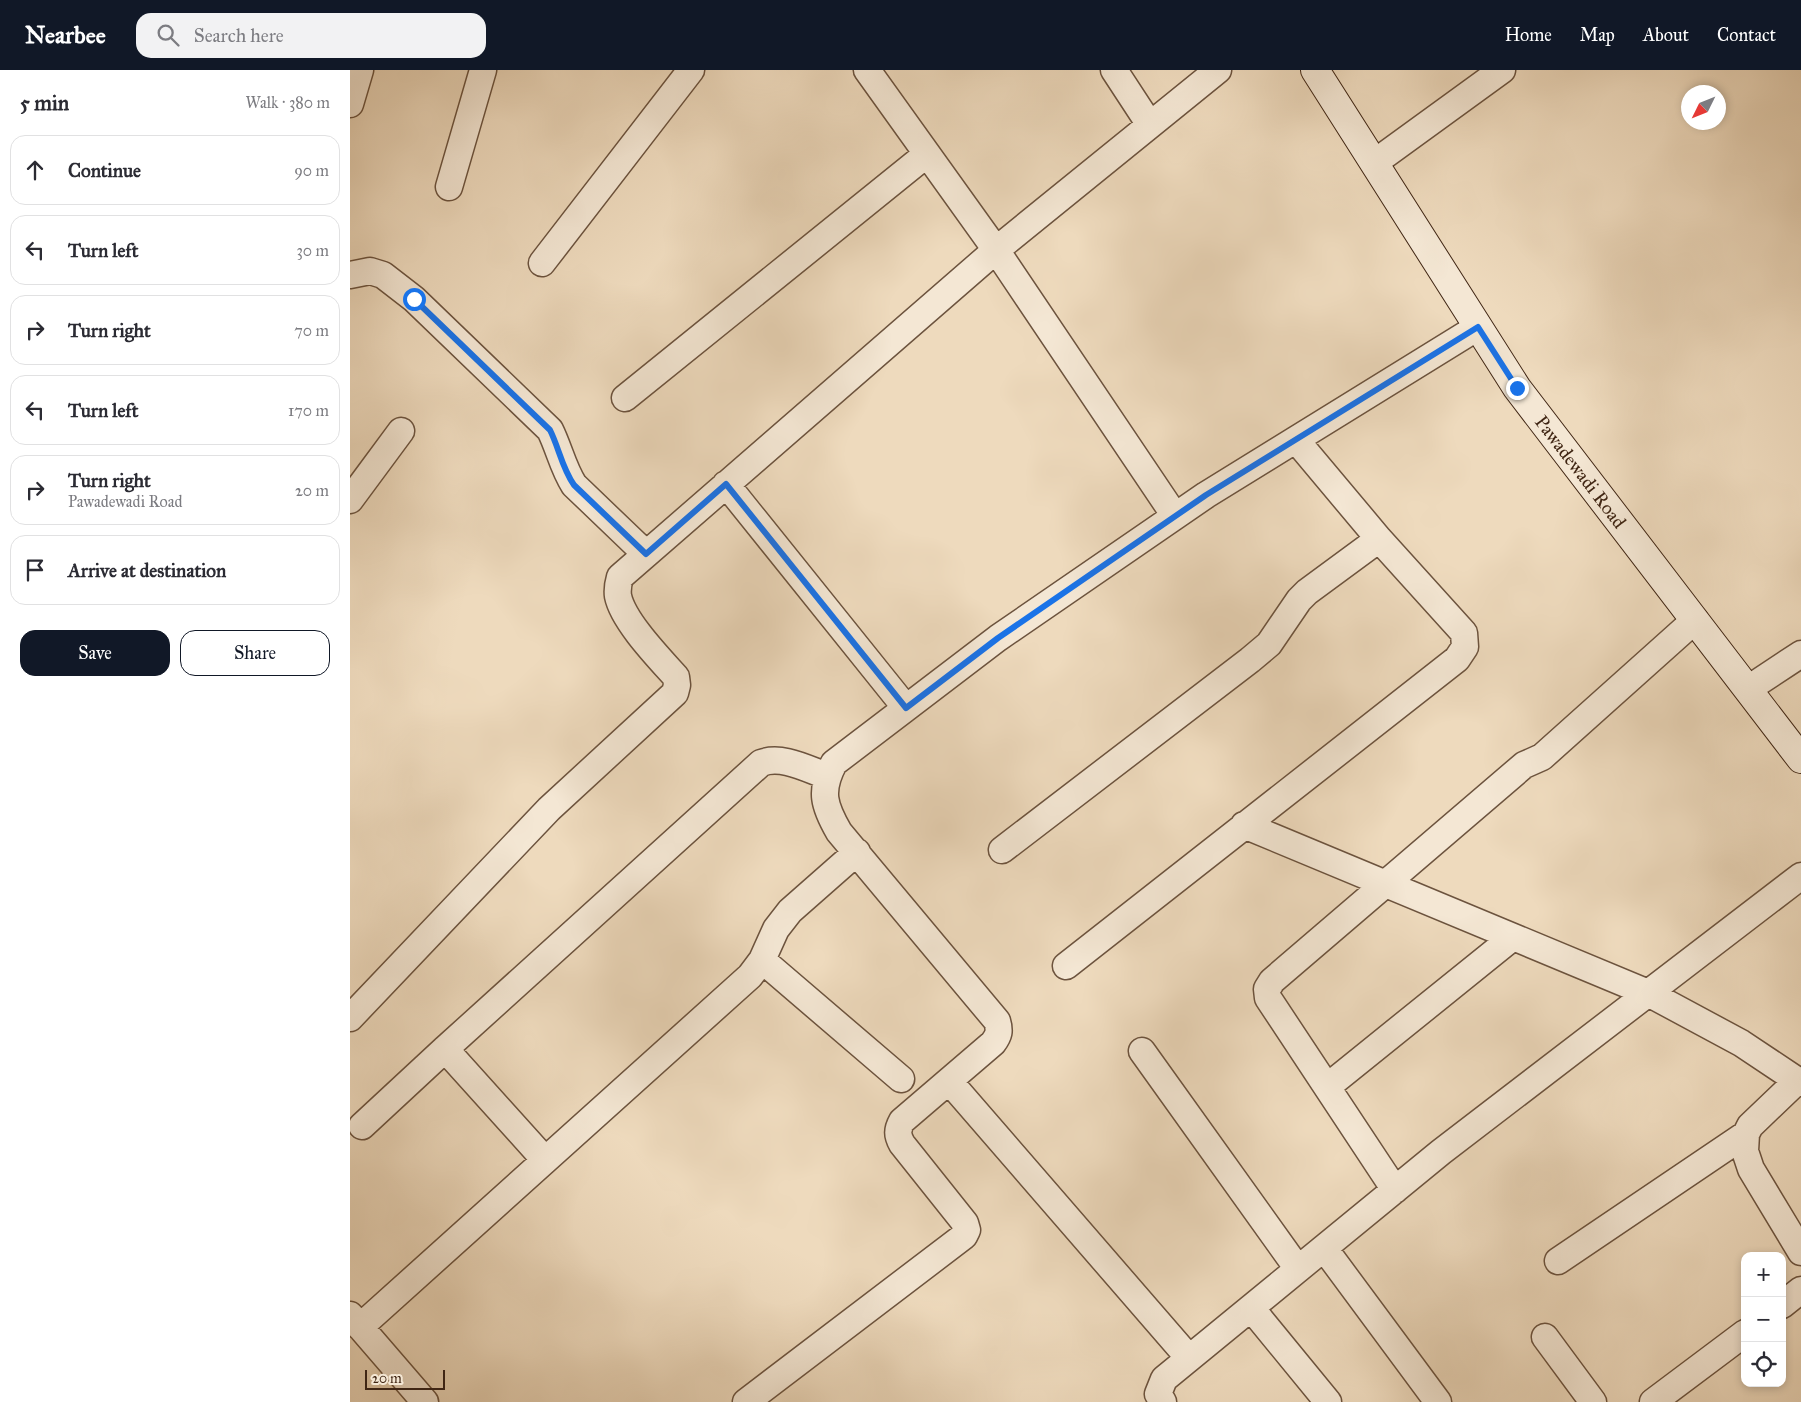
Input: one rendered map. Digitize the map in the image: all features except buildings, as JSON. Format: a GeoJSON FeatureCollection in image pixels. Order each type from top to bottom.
{"type":"FeatureCollection","features":[{"type":"Feature","properties":{"kind":"main road","name":"Pawadewadi Road"},"geometry":{"type":"LineString","coordinates":[[1315,70],[1517,388],[1801,759]]}},
{"type":"Feature","properties":{"kind":"street"},"geometry":{"type":"LineString","coordinates":[[350,104],[360,70]]}},
{"type":"Feature","properties":{"kind":"street"},"geometry":{"type":"LineString","coordinates":[[449,187],[483,70]]}},
{"type":"Feature","properties":{"kind":"street"},"geometry":{"type":"LineString","coordinates":[[542,263],[691,70]]}},
{"type":"Feature","properties":{"kind":"street"},"geometry":{"type":"LineString","coordinates":[[867,70],[996,250],[1175,516]]}},
{"type":"Feature","properties":{"kind":"street"},"geometry":{"type":"LineString","coordinates":[[1114,70],[1150,125]]}},
{"type":"Feature","properties":{"kind":"street"},"geometry":{"type":"LineString","coordinates":[[350,1018],[549,809],[675,693],[676,677],[633,625],[618,598],[617,586],[620,577],[996,250],[1218,70]]}},
{"type":"Feature","properties":{"kind":"street"},"geometry":{"type":"LineString","coordinates":[[1374,164],[1502,70]]}},
{"type":"Feature","properties":{"kind":"street"},"geometry":{"type":"LineString","coordinates":[[625,398],[927,154]]}},
{"type":"Feature","properties":{"kind":"street"},"geometry":{"type":"LineString","coordinates":[[350,275],[370,271],[383,275],[414,299],[550,430],[568,477],[574,485],[646,554]]}},
{"type":"Feature","properties":{"kind":"street"},"geometry":{"type":"LineString","coordinates":[[746,1402],[964,1236],[967,1230],[965,1223],[898,1137],[898,1129],[902,1121],[993,1043],[998,1037],[999,1030],[997,1021],[858,852],[839,832],[828,813],[824,794],[827,776],[834,764],[998,638],[1175,516],[1478,327]]}},
{"type":"Feature","properties":{"kind":"street"},"geometry":{"type":"LineString","coordinates":[[350,500],[401,430]]}},
{"type":"Feature","properties":{"kind":"street"},"geometry":{"type":"LineString","coordinates":[[1066,966],[1458,659],[1465,647],[1464,633],[1379,539],[1296,440]]}},
{"type":"Feature","properties":{"kind":"street"},"geometry":{"type":"LineString","coordinates":[[726,484],[906,708]]}},
{"type":"Feature","properties":{"kind":"street"},"geometry":{"type":"LineString","coordinates":[[1002,850],[1250,660],[1269,644],[1299,600],[1307,592],[1379,539]]}},
{"type":"Feature","properties":{"kind":"street"},"geometry":{"type":"LineString","coordinates":[[1395,1190],[1268,998],[1267,989],[1272,981],[1384,883],[1524,765],[1542,757],[1695,620]]}},
{"type":"Feature","properties":{"kind":"street"},"geometry":{"type":"LineString","coordinates":[[1748,689],[1801,654]]}},
{"type":"Feature","properties":{"kind":"street"},"geometry":{"type":"LineString","coordinates":[[362,1126],[761,763],[769,760],[785,761],[827,776]]}},
{"type":"Feature","properties":{"kind":"street"},"geometry":{"type":"LineString","coordinates":[[1244,825],[1648,993],[1741,1043],[1799,1082],[1750,1126],[1746,1134],[1746,1151],[1752,1169],[1801,1252]]}},
{"type":"Feature","properties":{"kind":"street"},"geometry":{"type":"LineString","coordinates":[[425,1402],[355,1321],[545,1160],[750,976],[762,960],[776,929],[790,911],[858,852]]}},
{"type":"Feature","properties":{"kind":"street"},"geometry":{"type":"LineString","coordinates":[[1163,1402],[1158,1394],[1164,1379],[1441,1152],[1801,876]]}},
{"type":"Feature","properties":{"kind":"street"},"geometry":{"type":"LineString","coordinates":[[1327,1088],[1513,937]]}},
{"type":"Feature","properties":{"kind":"street"},"geometry":{"type":"LineString","coordinates":[[762,960],[901,1079]]}},
{"type":"Feature","properties":{"kind":"street"},"geometry":{"type":"LineString","coordinates":[[446,1049],[545,1160]]}},
{"type":"Feature","properties":{"kind":"street"},"geometry":{"type":"LineString","coordinates":[[1142,1051],[1298,1269]]}},
{"type":"Feature","properties":{"kind":"street"},"geometry":{"type":"LineString","coordinates":[[949,1081],[1190,1358]]}},
{"type":"Feature","properties":{"kind":"street"},"geometry":{"type":"LineString","coordinates":[[1558,1261],[1746,1134]]}},
{"type":"Feature","properties":{"kind":"street"},"geometry":{"type":"LineString","coordinates":[[1324,1248],[1438,1402]]}},
{"type":"Feature","properties":{"kind":"street"},"geometry":{"type":"LineString","coordinates":[[1786,1302],[1801,1290]]}},
{"type":"Feature","properties":{"kind":"street"},"geometry":{"type":"LineString","coordinates":[[1251,1308],[1328,1402]]}},
{"type":"Feature","properties":{"kind":"street"},"geometry":{"type":"LineString","coordinates":[[1653,1402],[1741,1336]]}},
{"type":"Feature","properties":{"kind":"street"},"geometry":{"type":"LineString","coordinates":[[1545,1337],[1594,1402]]}},
{"type":"Feature","properties":{"kind":"route"},"geometry":{"type":"LineString","coordinates":[[414,299],[550,430],[568,477],[574,485],[646,554],[726,484],[906,708],[998,638],[1206,495],[1478,327],[1517,388]]}}]}
